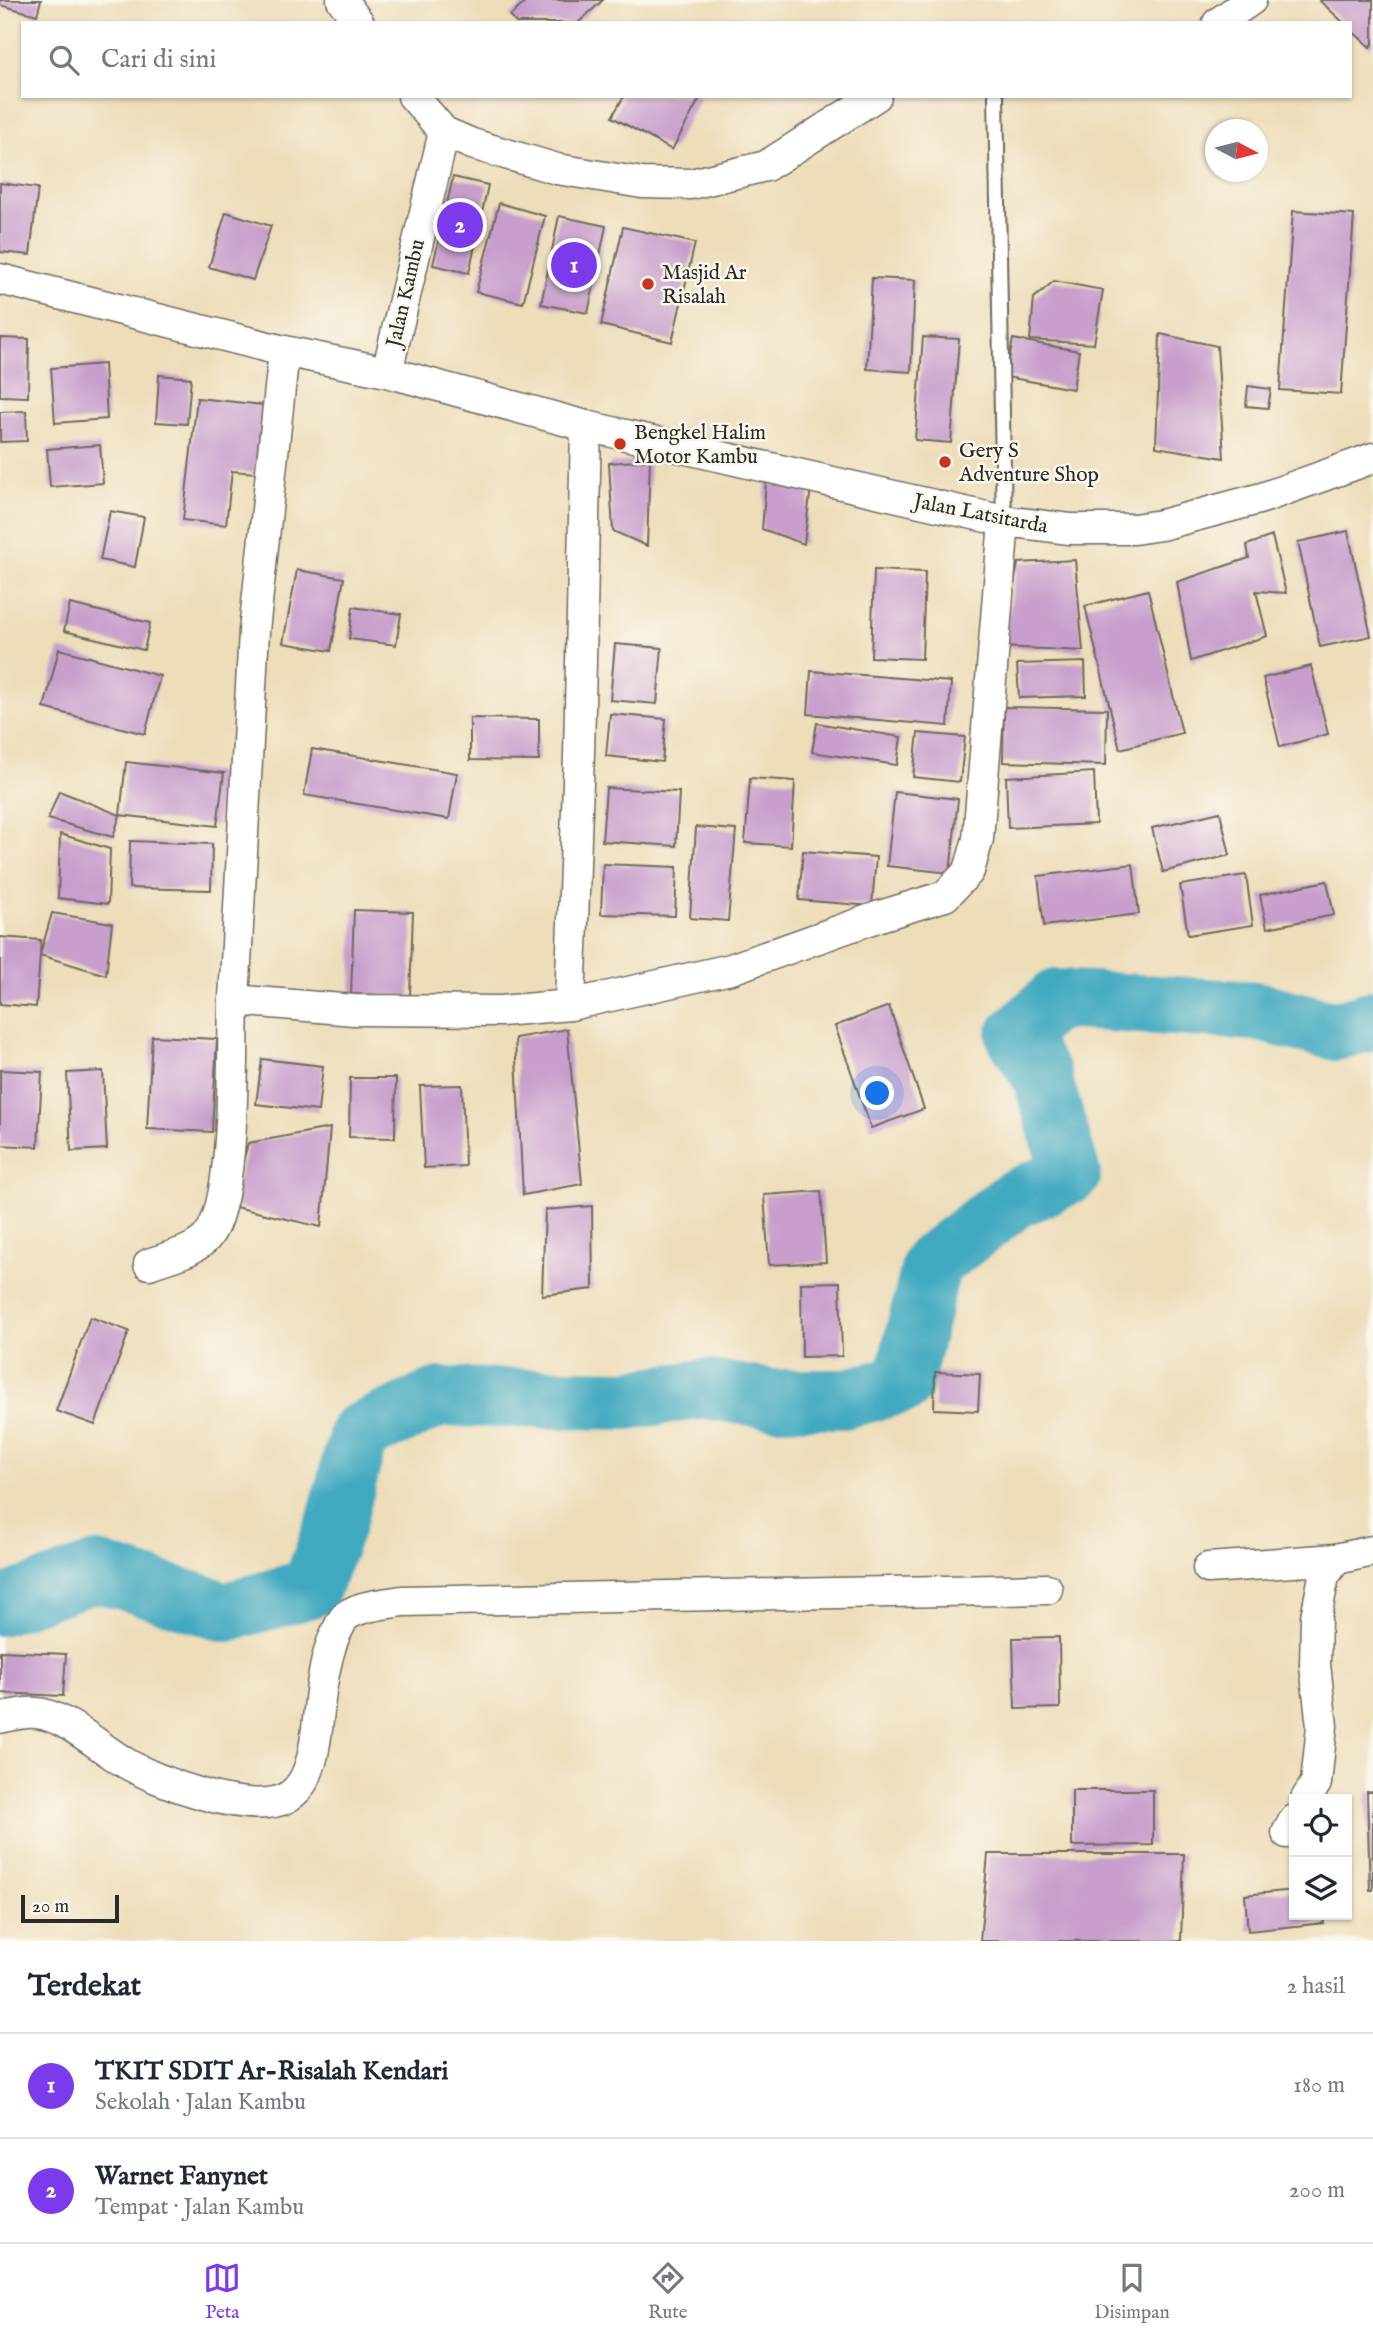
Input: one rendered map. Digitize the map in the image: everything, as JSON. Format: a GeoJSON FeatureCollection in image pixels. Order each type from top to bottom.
{"type":"FeatureCollection","features":[{"type":"Feature","properties":{"kind":"street"},"geometry":{"type":"LineString","coordinates":[[342,0],[358,21]]}},
{"type":"Feature","properties":{"kind":"street"},"geometry":{"type":"LineString","coordinates":[[1221,21],[1251,0]]}},
{"type":"Feature","properties":{"kind":"street"},"geometry":{"type":"LineString","coordinates":[[415,98],[444,132],[472,144],[557,169],[642,183],[691,184],[766,166],[873,98]]}},
{"type":"Feature","properties":{"kind":"street","name":"Jalan Kambu"},"geometry":{"type":"LineString","coordinates":[[387,372],[444,132]]}},
{"type":"Feature","properties":{"kind":"street","name":"Jalan Latsitarda"},"geometry":{"type":"LineString","coordinates":[[0,279],[284,351],[387,372],[586,426],[1004,521],[1070,529],[1133,529],[1161,525],[1262,498],[1373,458]]}},
{"type":"Feature","properties":{"kind":"street"},"geometry":{"type":"LineString","coordinates":[[149,1264],[186,1251],[206,1238],[219,1215],[228,1158],[254,631],[284,351]]}},
{"type":"Feature","properties":{"kind":"street"},"geometry":{"type":"LineString","coordinates":[[570,1005],[586,426]]}},
{"type":"Feature","properties":{"kind":"street"},"geometry":{"type":"LineString","coordinates":[[234,1000],[354,1010],[501,1011],[570,1005],[731,969],[945,896],[970,871],[978,839],[1004,521]]}},
{"type":"Feature","properties":{"kind":"street"},"geometry":{"type":"LineString","coordinates":[[1208,1568],[1336,1559],[1373,1552]]}},
{"type":"Feature","properties":{"kind":"street"},"geometry":{"type":"LineString","coordinates":[[1309,1794],[1316,1783],[1322,1726],[1315,1665],[1316,1618],[1324,1576],[1336,1559]]}},
{"type":"Feature","properties":{"kind":"street"},"geometry":{"type":"LineString","coordinates":[[0,1718],[38,1712],[58,1719],[127,1764],[166,1782],[212,1798],[261,1803],[286,1798],[302,1782],[315,1751],[322,1684],[333,1639],[345,1616],[366,1607],[402,1601],[1047,1589]]}},
{"type":"Feature","properties":{"kind":"lane"},"geometry":{"type":"LineString","coordinates":[[996,98],[1004,521]]}},
{"type":"Feature","properties":{"kind":"building"},"geometry":{"type":"Polygon","coordinates":[[[0,0],[41,0],[37,15],[0,5],[0,0]]]}},
{"type":"Feature","properties":{"kind":"building"},"geometry":{"type":"Polygon","coordinates":[[[528,0],[603,0],[580,21],[514,21],[510,16],[528,0]]]}},
{"type":"Feature","properties":{"kind":"building"},"geometry":{"type":"Polygon","coordinates":[[[1373,0],[1373,44],[1370,47],[1352,31],[1352,21],[1342,21],[1320,1],[1373,0]]]}},
{"type":"Feature","properties":{"kind":"building"},"geometry":{"type":"Polygon","coordinates":[[[623,98],[700,98],[672,150],[612,117],[623,98]]]}},
{"type":"Feature","properties":{"kind":"building"},"geometry":{"type":"Polygon","coordinates":[[[453,177],[488,185],[469,273],[433,265],[453,177]]]}},
{"type":"Feature","properties":{"kind":"building"},"geometry":{"type":"Polygon","coordinates":[[[0,183],[38,188],[30,255],[0,252],[0,183]]]}},
{"type":"Feature","properties":{"kind":"building"},"geometry":{"type":"Polygon","coordinates":[[[499,203],[545,216],[523,303],[476,292],[499,203]]]}},
{"type":"Feature","properties":{"kind":"building"},"geometry":{"type":"Polygon","coordinates":[[[1293,211],[1354,215],[1341,394],[1280,390],[1293,211]]]}},
{"type":"Feature","properties":{"kind":"building"},"geometry":{"type":"Polygon","coordinates":[[[226,212],[271,226],[253,280],[209,267],[226,212]]]}},
{"type":"Feature","properties":{"kind":"building"},"geometry":{"type":"Polygon","coordinates":[[[559,216],[606,226],[588,313],[541,304],[559,216]]]}},
{"type":"Feature","properties":{"kind":"building","name":"Masjid Ar Risalah"},"geometry":{"type":"Polygon","coordinates":[[[623,227],[695,243],[672,342],[601,325],[623,227]]]}},
{"type":"Feature","properties":{"kind":"building"},"geometry":{"type":"Polygon","coordinates":[[[872,278],[915,280],[911,372],[867,369],[872,278]]]}},
{"type":"Feature","properties":{"kind":"building"},"geometry":{"type":"Polygon","coordinates":[[[1054,281],[1103,290],[1094,344],[1030,340],[1034,298],[1054,281]]]}},
{"type":"Feature","properties":{"kind":"building"},"geometry":{"type":"Polygon","coordinates":[[[1160,334],[1217,346],[1224,458],[1156,447],[1160,334]]]}},
{"type":"Feature","properties":{"kind":"building"},"geometry":{"type":"Polygon","coordinates":[[[923,337],[959,339],[951,443],[915,440],[923,337]]]}},
{"type":"Feature","properties":{"kind":"building"},"geometry":{"type":"Polygon","coordinates":[[[0,338],[29,339],[28,397],[0,396],[0,338]]]}},
{"type":"Feature","properties":{"kind":"building"},"geometry":{"type":"Polygon","coordinates":[[[1013,339],[1079,351],[1073,389],[1006,377],[1013,339]]]}},
{"type":"Feature","properties":{"kind":"building"},"geometry":{"type":"Polygon","coordinates":[[[104,364],[107,419],[55,423],[51,368],[104,364]]]}},
{"type":"Feature","properties":{"kind":"building"},"geometry":{"type":"Polygon","coordinates":[[[159,375],[191,378],[187,424],[156,422],[159,375]]]}},
{"type":"Feature","properties":{"kind":"building"},"geometry":{"type":"Polygon","coordinates":[[[1248,386],[1271,389],[1268,408],[1246,406],[1248,386]]]}},
{"type":"Feature","properties":{"kind":"building"},"geometry":{"type":"Polygon","coordinates":[[[197,398],[263,405],[255,473],[232,471],[226,525],[183,520],[197,398]]]}},
{"type":"Feature","properties":{"kind":"building"},"geometry":{"type":"Polygon","coordinates":[[[26,411],[27,441],[0,442],[0,412],[26,411]]]}},
{"type":"Feature","properties":{"kind":"building"},"geometry":{"type":"Polygon","coordinates":[[[100,445],[103,483],[50,487],[47,449],[100,445]]]}},
{"type":"Feature","properties":{"kind":"building"},"geometry":{"type":"Polygon","coordinates":[[[650,460],[647,546],[613,531],[609,463],[650,460]]]}},
{"type":"Feature","properties":{"kind":"building"},"geometry":{"type":"Polygon","coordinates":[[[766,482],[811,487],[804,544],[762,529],[766,482]]]}},
{"type":"Feature","properties":{"kind":"building"},"geometry":{"type":"Polygon","coordinates":[[[110,511],[144,517],[135,567],[100,560],[110,511]]]}},
{"type":"Feature","properties":{"kind":"building"},"geometry":{"type":"Polygon","coordinates":[[[1348,531],[1371,636],[1320,647],[1298,542],[1348,531]]]}},
{"type":"Feature","properties":{"kind":"building"},"geometry":{"type":"Polygon","coordinates":[[[1272,536],[1286,593],[1256,591],[1267,636],[1191,661],[1177,582],[1249,558],[1247,545],[1272,536]]]}},
{"type":"Feature","properties":{"kind":"building"},"geometry":{"type":"Polygon","coordinates":[[[1075,560],[1083,651],[1002,647],[1018,563],[1075,560]]]}},
{"type":"Feature","properties":{"kind":"building"},"geometry":{"type":"Polygon","coordinates":[[[297,570],[344,578],[331,651],[283,643],[297,570]]]}},
{"type":"Feature","properties":{"kind":"building"},"geometry":{"type":"Polygon","coordinates":[[[874,570],[925,572],[922,659],[871,657],[874,570]]]}},
{"type":"Feature","properties":{"kind":"building"},"geometry":{"type":"Polygon","coordinates":[[[1148,590],[1182,733],[1120,749],[1085,606],[1148,590]]]}},
{"type":"Feature","properties":{"kind":"building"},"geometry":{"type":"Polygon","coordinates":[[[70,604],[150,623],[144,650],[64,631],[70,604]]]}},
{"type":"Feature","properties":{"kind":"building"},"geometry":{"type":"Polygon","coordinates":[[[353,607],[401,614],[396,645],[349,639],[353,607]]]}},
{"type":"Feature","properties":{"kind":"building"},"geometry":{"type":"Polygon","coordinates":[[[615,644],[662,648],[657,704],[610,700],[615,644]]]}},
{"type":"Feature","properties":{"kind":"building"},"geometry":{"type":"Polygon","coordinates":[[[59,649],[160,676],[145,734],[44,708],[59,649]]]}},
{"type":"Feature","properties":{"kind":"building"},"geometry":{"type":"Polygon","coordinates":[[[1085,662],[1086,696],[1019,698],[1017,664],[1085,662]]]}},
{"type":"Feature","properties":{"kind":"building"},"geometry":{"type":"Polygon","coordinates":[[[1311,666],[1328,734],[1280,747],[1263,678],[1311,666]]]}},
{"type":"Feature","properties":{"kind":"building"},"geometry":{"type":"Polygon","coordinates":[[[811,671],[951,682],[948,726],[808,714],[811,671]]]}},
{"type":"Feature","properties":{"kind":"building"},"geometry":{"type":"Polygon","coordinates":[[[1004,707],[1107,709],[1106,765],[1003,762],[1004,707]]]}},
{"type":"Feature","properties":{"kind":"building"},"geometry":{"type":"Polygon","coordinates":[[[610,714],[666,719],[662,762],[606,756],[610,714]]]}},
{"type":"Feature","properties":{"kind":"building"},"geometry":{"type":"Polygon","coordinates":[[[470,718],[539,719],[539,761],[470,760],[470,718]]]}},
{"type":"Feature","properties":{"kind":"building"},"geometry":{"type":"Polygon","coordinates":[[[817,723],[901,737],[897,765],[812,752],[817,723]]]}},
{"type":"Feature","properties":{"kind":"building"},"geometry":{"type":"Polygon","coordinates":[[[918,733],[965,737],[960,782],[913,777],[918,733]]]}},
{"type":"Feature","properties":{"kind":"building"},"geometry":{"type":"Polygon","coordinates":[[[312,749],[457,773],[449,819],[304,795],[312,749]]]}},
{"type":"Feature","properties":{"kind":"building"},"geometry":{"type":"Polygon","coordinates":[[[126,762],[224,773],[217,826],[120,815],[126,762]]]}},
{"type":"Feature","properties":{"kind":"building"},"geometry":{"type":"Polygon","coordinates":[[[1094,772],[1096,824],[1008,828],[1006,777],[1094,772]]]}},
{"type":"Feature","properties":{"kind":"building"},"geometry":{"type":"Polygon","coordinates":[[[750,778],[795,781],[791,846],[745,843],[750,778]]]}},
{"type":"Feature","properties":{"kind":"building"},"geometry":{"type":"Polygon","coordinates":[[[606,788],[679,792],[676,846],[602,841],[606,788]]]}},
{"type":"Feature","properties":{"kind":"building"},"geometry":{"type":"Polygon","coordinates":[[[59,791],[120,815],[113,837],[48,819],[59,791]]]}},
{"type":"Feature","properties":{"kind":"building"},"geometry":{"type":"Polygon","coordinates":[[[895,792],[958,799],[950,873],[887,866],[895,792]]]}},
{"type":"Feature","properties":{"kind":"building"},"geometry":{"type":"Polygon","coordinates":[[[1220,812],[1230,855],[1163,872],[1152,828],[1220,812]]]}},
{"type":"Feature","properties":{"kind":"building"},"geometry":{"type":"Polygon","coordinates":[[[696,827],[736,830],[728,921],[690,918],[696,827]]]}},
{"type":"Feature","properties":{"kind":"building"},"geometry":{"type":"Polygon","coordinates":[[[60,834],[110,849],[108,904],[58,898],[60,834]]]}},
{"type":"Feature","properties":{"kind":"building"},"geometry":{"type":"Polygon","coordinates":[[[130,841],[212,844],[211,890],[129,888],[130,841]]]}},
{"type":"Feature","properties":{"kind":"building"},"geometry":{"type":"Polygon","coordinates":[[[803,851],[876,857],[872,906],[799,900],[803,851]]]}},
{"type":"Feature","properties":{"kind":"building"},"geometry":{"type":"Polygon","coordinates":[[[603,864],[677,867],[675,916],[601,914],[603,864]]]}},
{"type":"Feature","properties":{"kind":"building"},"geometry":{"type":"Polygon","coordinates":[[[1133,864],[1139,914],[1044,926],[1038,876],[1133,864]]]}},
{"type":"Feature","properties":{"kind":"building"},"geometry":{"type":"Polygon","coordinates":[[[1246,875],[1253,925],[1188,935],[1180,885],[1246,875]]]}},
{"type":"Feature","properties":{"kind":"building"},"geometry":{"type":"Polygon","coordinates":[[[1327,881],[1334,915],[1267,928],[1260,895],[1327,881]]]}},
{"type":"Feature","properties":{"kind":"building"},"geometry":{"type":"Polygon","coordinates":[[[354,910],[413,912],[410,996],[351,994],[354,910]]]}},
{"type":"Feature","properties":{"kind":"building"},"geometry":{"type":"Polygon","coordinates":[[[52,913],[112,923],[106,975],[40,955],[52,913]]]}},
{"type":"Feature","properties":{"kind":"building"},"geometry":{"type":"Polygon","coordinates":[[[0,937],[41,940],[36,1007],[0,1004],[0,937]]]}},
{"type":"Feature","properties":{"kind":"building"},"geometry":{"type":"Polygon","coordinates":[[[889,1006],[924,1109],[871,1128],[835,1026],[889,1006]]]}},
{"type":"Feature","properties":{"kind":"building"},"geometry":{"type":"Polygon","coordinates":[[[567,1029],[582,1184],[523,1195],[515,1038],[567,1029]]]}},
{"type":"Feature","properties":{"kind":"building"},"geometry":{"type":"Polygon","coordinates":[[[152,1036],[217,1039],[212,1132],[147,1129],[152,1036]]]}},
{"type":"Feature","properties":{"kind":"building"},"geometry":{"type":"Polygon","coordinates":[[[262,1059],[323,1066],[318,1111],[256,1104],[262,1059]]]}},
{"type":"Feature","properties":{"kind":"building"},"geometry":{"type":"Polygon","coordinates":[[[0,1070],[42,1072],[38,1147],[0,1145],[0,1070]]]}},
{"type":"Feature","properties":{"kind":"building"},"geometry":{"type":"Polygon","coordinates":[[[103,1071],[107,1149],[71,1151],[67,1073],[103,1071]]]}},
{"type":"Feature","properties":{"kind":"building"},"geometry":{"type":"Polygon","coordinates":[[[350,1078],[396,1078],[395,1138],[349,1137],[350,1078]]]}},
{"type":"Feature","properties":{"kind":"building"},"geometry":{"type":"Polygon","coordinates":[[[462,1085],[465,1166],[424,1168],[420,1086],[462,1085]]]}},
{"type":"Feature","properties":{"kind":"building"},"geometry":{"type":"Polygon","coordinates":[[[330,1128],[321,1227],[231,1206],[248,1143],[330,1128]]]}},
{"type":"Feature","properties":{"kind":"building"},"geometry":{"type":"Polygon","coordinates":[[[821,1191],[826,1262],[769,1265],[764,1195],[821,1191]]]}},
{"type":"Feature","properties":{"kind":"building"},"geometry":{"type":"Polygon","coordinates":[[[592,1206],[593,1289],[542,1295],[545,1210],[592,1206]]]}},
{"type":"Feature","properties":{"kind":"building"},"geometry":{"type":"Polygon","coordinates":[[[840,1282],[842,1356],[802,1357],[801,1283],[840,1282]]]}},
{"type":"Feature","properties":{"kind":"building"},"geometry":{"type":"Polygon","coordinates":[[[90,1317],[129,1331],[95,1425],[56,1411],[90,1317]]]}},
{"type":"Feature","properties":{"kind":"building"},"geometry":{"type":"Polygon","coordinates":[[[935,1372],[980,1374],[978,1411],[934,1409],[935,1372]]]}},
{"type":"Feature","properties":{"kind":"building"},"geometry":{"type":"Polygon","coordinates":[[[1059,1637],[1060,1708],[1015,1709],[1013,1638],[1059,1637]]]}},
{"type":"Feature","properties":{"kind":"building"},"geometry":{"type":"Polygon","coordinates":[[[0,1651],[66,1654],[63,1696],[0,1693],[0,1651]]]}},
{"type":"Feature","properties":{"kind":"building"},"geometry":{"type":"Polygon","coordinates":[[[1072,1790],[1153,1790],[1153,1845],[1072,1846],[1072,1790]]]}},
{"type":"Feature","properties":{"kind":"building"},"geometry":{"type":"Polygon","coordinates":[[[1367,1792],[1373,1792],[1373,1890],[1370,1890],[1367,1792]]]}},
{"type":"Feature","properties":{"kind":"building"},"geometry":{"type":"Polygon","coordinates":[[[988,1854],[1184,1854],[1181,1941],[980,1941],[988,1854]]]}},
{"type":"Feature","properties":{"kind":"building"},"geometry":{"type":"Polygon","coordinates":[[[1289,1891],[1289,1920],[1324,1920],[1324,1923],[1248,1931],[1245,1895],[1289,1891]]]}},
{"type":"Feature","properties":{"kind":"waterway"},"geometry":{"type":"LineString","coordinates":[[0,1606],[97,1572],[227,1612],[311,1588],[336,1523],[359,1433],[440,1397],[627,1400],[704,1389],[772,1399],[844,1399],[903,1384],[932,1263],[1015,1199],[1071,1174],[1042,1077],[1016,1036],[1056,999],[1256,1011],[1336,1031],[1373,1020]]}},
{"type":"Feature","properties":{"kind":"place","name":"Warnet Fanynet"},"geometry":{"type":"Point","coordinates":[460,225]}},
{"type":"Feature","properties":{"kind":"place","name":"TKIT SDIT Ar-Risalah Kendari"},"geometry":{"type":"Point","coordinates":[574,265]}},
{"type":"Feature","properties":{"kind":"place","name":"Masjid Ar Risalah"},"geometry":{"type":"Point","coordinates":[648,284]}},
{"type":"Feature","properties":{"kind":"place","name":"Bengkel Halim Motor Kambu"},"geometry":{"type":"Point","coordinates":[620,444]}},
{"type":"Feature","properties":{"kind":"place","name":"Gery S Adventure Shop"},"geometry":{"type":"Point","coordinates":[945,462]}}]}
